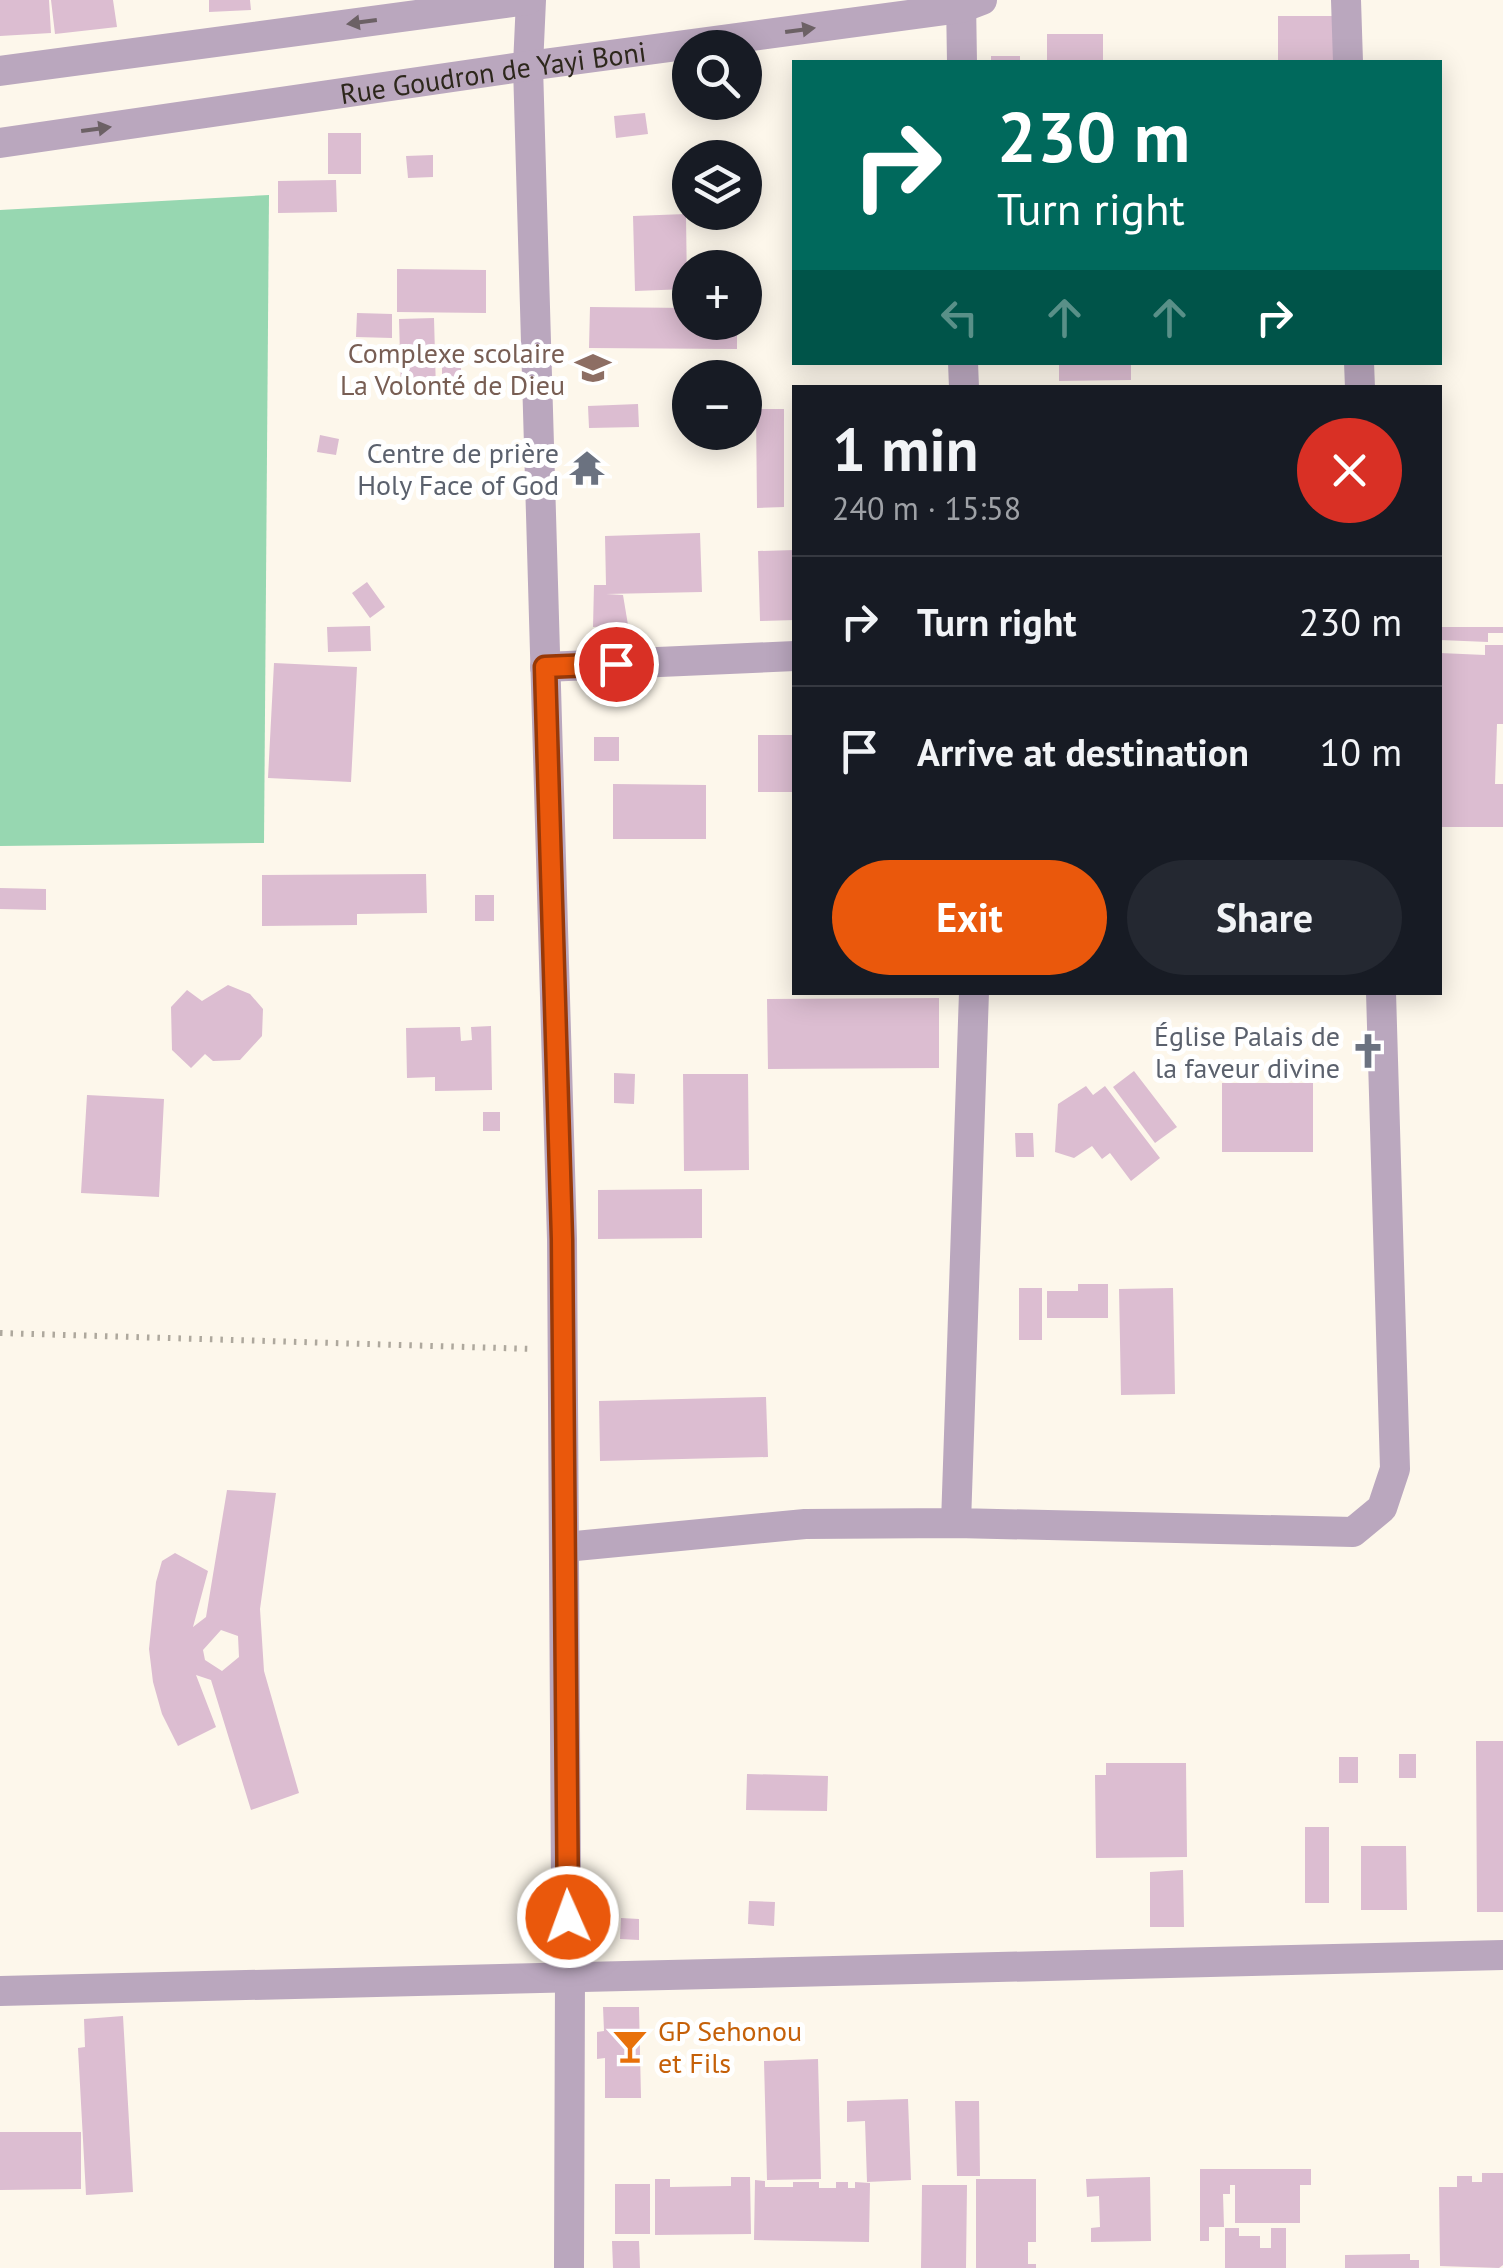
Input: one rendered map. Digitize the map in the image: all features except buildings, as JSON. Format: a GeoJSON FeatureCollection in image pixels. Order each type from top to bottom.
{"type":"FeatureCollection","features":[{"type":"Feature","properties":{"kind":"street"},"geometry":{"type":"LineString","coordinates":[[0,71],[529,0],[562,1350],[570,1976],[569,2268]]}},
{"type":"Feature","properties":{"kind":"street"},"geometry":{"type":"LineString","coordinates":[[1346,0],[1348,60]]}},
{"type":"Feature","properties":{"kind":"street"},"geometry":{"type":"LineString","coordinates":[[962,60],[968,3]]}},
{"type":"Feature","properties":{"kind":"street","name":"Rue Goudron de Yayi Boni"},"geometry":{"type":"LineString","coordinates":[[0,142],[968,3]]}},
{"type":"Feature","properties":{"kind":"street"},"geometry":{"type":"LineString","coordinates":[[545,667],[792,656]]}},
{"type":"Feature","properties":{"kind":"street"},"geometry":{"type":"LineString","coordinates":[[956,1523],[974,995]]}},
{"type":"Feature","properties":{"kind":"street"},"geometry":{"type":"LineString","coordinates":[[565,1547],[805,1524],[956,1523],[1353,1532],[1382,1508],[1395,1469],[1381,995]]}},
{"type":"Feature","properties":{"kind":"street"},"geometry":{"type":"LineString","coordinates":[[0,1991],[1503,1955]]}},
{"type":"Feature","properties":{"kind":"path"},"geometry":{"type":"LineString","coordinates":[[0,1333],[562,1350]]}},
{"type":"Feature","properties":{"kind":"green space"},"geometry":{"type":"Polygon","coordinates":[[[269,195],[264,843],[0,846],[0,210],[269,195]]]}},
{"type":"Feature","properties":{"kind":"place","name":"Complexe scolaire La Volonté de Dieu"},"geometry":{"type":"Point","coordinates":[593,368]}},
{"type":"Feature","properties":{"kind":"place","name":"Centre de prière Holy Face of God"},"geometry":{"type":"Point","coordinates":[587,468]}},
{"type":"Feature","properties":{"kind":"place","name":"Église Palais de la faveur divine"},"geometry":{"type":"Point","coordinates":[1368,1051]}},
{"type":"Feature","properties":{"kind":"place","name":"GP Sehonou et Fils"},"geometry":{"type":"Point","coordinates":[630,2046]}},
{"type":"Feature","properties":{"kind":"route"},"geometry":{"type":"LineString","coordinates":[[568,1917],[562,1239],[545,667],[616,664]]}}]}
